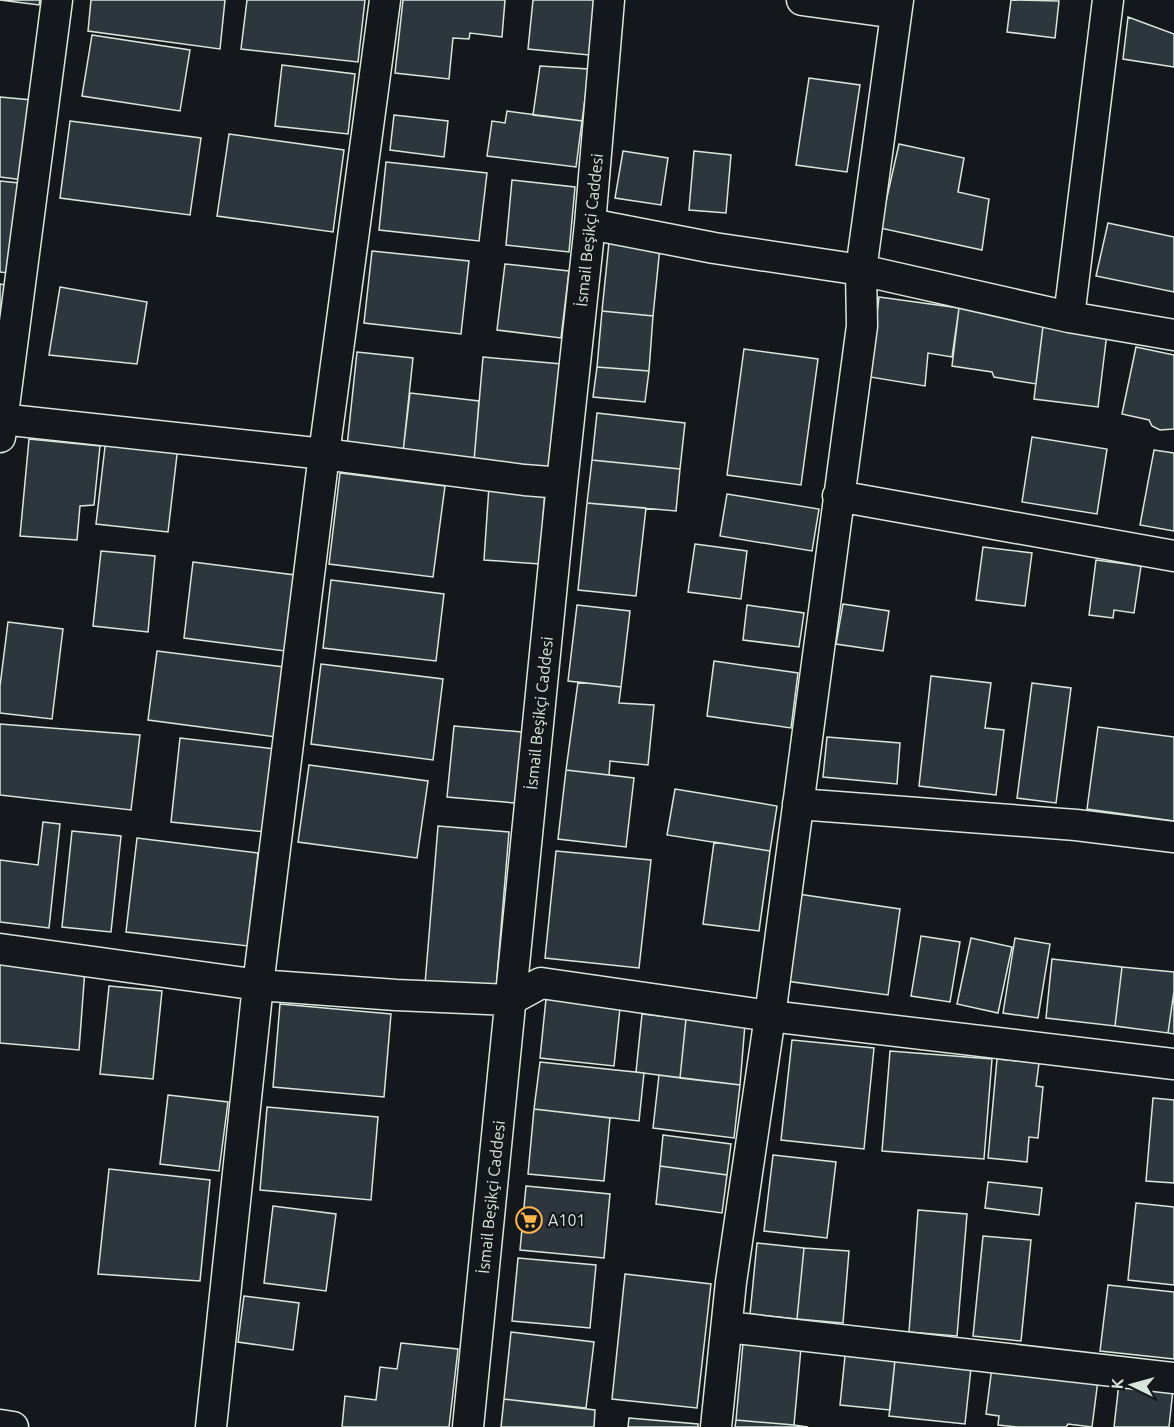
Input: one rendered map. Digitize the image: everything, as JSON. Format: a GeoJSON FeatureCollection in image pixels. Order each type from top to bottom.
{"type":"FeatureCollection","features":[{"type":"Feature","properties":{"kind":"street"},"geometry":{"type":"LineString","coordinates":[[57,0],[1,425],[324,454],[562,483]]}},
{"type":"Feature","properties":{"kind":"street"},"geometry":{"type":"LineString","coordinates":[[211,1427],[258,986],[324,454],[386,0]]}},
{"type":"Feature","properties":{"kind":"street","name":"İsmail Beşikçi Caddesi"},"geometry":{"type":"LineString","coordinates":[[468,1427],[590,224],[609,0]]}},
{"type":"Feature","properties":{"kind":"street"},"geometry":{"type":"LineString","coordinates":[[716,1427],[731,1282],[770,1016],[862,326],[861,270],[897,6],[802,0]]}},
{"type":"Feature","properties":{"kind":"street"},"geometry":{"type":"LineString","coordinates":[[1069,317],[1108,0]]}},
{"type":"Feature","properties":{"kind":"street"},"geometry":{"type":"LineString","coordinates":[[590,224],[714,248],[861,270],[1069,317],[1174,335]]}},
{"type":"Feature","properties":{"kind":"street"},"geometry":{"type":"LineString","coordinates":[[838,496],[1174,556]]}},
{"type":"Feature","properties":{"kind":"street"},"geometry":{"type":"LineString","coordinates":[[798,804],[1076,825],[1174,837]]}},
{"type":"Feature","properties":{"kind":"street"},"geometry":{"type":"LineString","coordinates":[[0,949],[258,986],[396,995],[510,1000],[541,983],[770,1016],[1174,1064]]}},
{"type":"Feature","properties":{"kind":"street"},"geometry":{"type":"LineString","coordinates":[[728,1327],[1174,1378]]}},
{"type":"Feature","properties":{"kind":"street"},"geometry":{"type":"LineString","coordinates":[[0,1425],[13,1427]]}},
{"type":"Feature","properties":{"kind":"building"},"geometry":{"type":"Polygon","coordinates":[[[0,0],[40,0],[39,5],[0,0]]]}},
{"type":"Feature","properties":{"kind":"building"},"geometry":{"type":"Polygon","coordinates":[[[91,0],[225,0],[220,49],[88,31],[91,0]]]}},
{"type":"Feature","properties":{"kind":"building"},"geometry":{"type":"Polygon","coordinates":[[[247,0],[365,0],[358,62],[241,49],[247,0]]]}},
{"type":"Feature","properties":{"kind":"building"},"geometry":{"type":"Polygon","coordinates":[[[403,0],[505,0],[502,37],[470,33],[469,39],[453,38],[449,79],[395,73],[403,0]]]}},
{"type":"Feature","properties":{"kind":"building"},"geometry":{"type":"Polygon","coordinates":[[[533,0],[594,0],[589,55],[528,49],[533,0]]]}},
{"type":"Feature","properties":{"kind":"building"},"geometry":{"type":"Polygon","coordinates":[[[1011,0],[1059,1],[1055,38],[1007,32],[1011,0]]]}},
{"type":"Feature","properties":{"kind":"building"},"geometry":{"type":"Polygon","coordinates":[[[1128,17],[1174,34],[1174,67],[1123,59],[1128,17]]]}},
{"type":"Feature","properties":{"kind":"building"},"geometry":{"type":"Polygon","coordinates":[[[92,35],[190,50],[180,111],[82,96],[92,35]]]}},
{"type":"Feature","properties":{"kind":"building"},"geometry":{"type":"Polygon","coordinates":[[[282,65],[355,74],[348,134],[275,126],[282,65]]]}},
{"type":"Feature","properties":{"kind":"building"},"geometry":{"type":"Polygon","coordinates":[[[540,66],[589,69],[582,121],[533,115],[540,66]]]}},
{"type":"Feature","properties":{"kind":"building"},"geometry":{"type":"Polygon","coordinates":[[[809,78],[860,85],[847,172],[796,165],[809,78]]]}},
{"type":"Feature","properties":{"kind":"building"},"geometry":{"type":"Polygon","coordinates":[[[0,97],[32,100],[24,180],[0,177],[0,97]]]}},
{"type":"Feature","properties":{"kind":"building"},"geometry":{"type":"Polygon","coordinates":[[[507,111],[582,121],[576,167],[487,156],[492,121],[505,123],[507,111]]]}},
{"type":"Feature","properties":{"kind":"building"},"geometry":{"type":"Polygon","coordinates":[[[394,115],[448,121],[444,157],[390,150],[394,115]]]}},
{"type":"Feature","properties":{"kind":"building"},"geometry":{"type":"Polygon","coordinates":[[[70,121],[201,138],[190,215],[60,198],[70,121]]]}},
{"type":"Feature","properties":{"kind":"building"},"geometry":{"type":"Polygon","coordinates":[[[229,134],[344,150],[333,232],[217,216],[229,134]]]}},
{"type":"Feature","properties":{"kind":"building"},"geometry":{"type":"Polygon","coordinates":[[[899,144],[964,158],[958,192],[989,199],[982,250],[880,228],[899,144]]]}},
{"type":"Feature","properties":{"kind":"building"},"geometry":{"type":"Polygon","coordinates":[[[623,151],[668,158],[661,205],[615,198],[623,151]]]}},
{"type":"Feature","properties":{"kind":"building"},"geometry":{"type":"Polygon","coordinates":[[[694,151],[731,155],[726,213],[689,210],[694,151]]]}},
{"type":"Feature","properties":{"kind":"building"},"geometry":{"type":"Polygon","coordinates":[[[386,162],[487,173],[479,241],[379,230],[386,162]]]}},
{"type":"Feature","properties":{"kind":"building"},"geometry":{"type":"Polygon","coordinates":[[[512,180],[575,187],[569,252],[506,245],[512,180]]]}},
{"type":"Feature","properties":{"kind":"building"},"geometry":{"type":"Polygon","coordinates":[[[0,181],[19,183],[9,273],[0,272],[0,181]]]}},
{"type":"Feature","properties":{"kind":"building"},"geometry":{"type":"Polygon","coordinates":[[[1108,223],[1174,237],[1174,292],[1096,276],[1108,223]]]}},
{"type":"Feature","properties":{"kind":"building"},"geometry":{"type":"Polygon","coordinates":[[[609,242],[660,247],[653,316],[602,311],[609,242]]]}},
{"type":"Feature","properties":{"kind":"building"},"geometry":{"type":"Polygon","coordinates":[[[372,251],[469,261],[461,334],[364,323],[372,251]]]}},
{"type":"Feature","properties":{"kind":"building"},"geometry":{"type":"Polygon","coordinates":[[[505,264],[569,271],[561,338],[497,330],[505,264]]]}},
{"type":"Feature","properties":{"kind":"building"},"geometry":{"type":"Polygon","coordinates":[[[0,284],[5,285],[0,331],[0,284]]]}},
{"type":"Feature","properties":{"kind":"building"},"geometry":{"type":"Polygon","coordinates":[[[60,287],[147,302],[137,364],[49,355],[60,287]]]}},
{"type":"Feature","properties":{"kind":"building"},"geometry":{"type":"Polygon","coordinates":[[[879,297],[959,308],[952,357],[928,353],[925,386],[870,377],[879,297]]]}},
{"type":"Feature","properties":{"kind":"building"},"geometry":{"type":"Polygon","coordinates":[[[959,308],[1043,326],[1036,384],[994,377],[992,372],[952,366],[959,308]]]}},
{"type":"Feature","properties":{"kind":"building"},"geometry":{"type":"Polygon","coordinates":[[[602,311],[653,316],[649,371],[597,367],[602,311]]]}},
{"type":"Feature","properties":{"kind":"building"},"geometry":{"type":"Polygon","coordinates":[[[1043,326],[1107,333],[1098,407],[1034,399],[1043,326]]]}},
{"type":"Feature","properties":{"kind":"building"},"geometry":{"type":"Polygon","coordinates":[[[1136,347],[1174,355],[1174,429],[1160,430],[1152,426],[1149,420],[1122,414],[1136,347]]]}},
{"type":"Feature","properties":{"kind":"building"},"geometry":{"type":"Polygon","coordinates":[[[744,349],[818,359],[801,485],[727,475],[744,349]]]}},
{"type":"Feature","properties":{"kind":"building"},"geometry":{"type":"Polygon","coordinates":[[[357,352],[413,358],[403,452],[347,446],[357,352]]]}},
{"type":"Feature","properties":{"kind":"building"},"geometry":{"type":"Polygon","coordinates":[[[483,357],[562,364],[553,468],[474,461],[483,357]]]}},
{"type":"Feature","properties":{"kind":"building"},"geometry":{"type":"Polygon","coordinates":[[[597,367],[649,371],[645,402],[593,397],[597,367]]]}},
{"type":"Feature","properties":{"kind":"building"},"geometry":{"type":"Polygon","coordinates":[[[410,393],[479,401],[474,461],[403,452],[410,393]]]}},
{"type":"Feature","properties":{"kind":"building"},"geometry":{"type":"Polygon","coordinates":[[[597,413],[685,423],[680,469],[592,460],[597,413]]]}},
{"type":"Feature","properties":{"kind":"building"},"geometry":{"type":"Polygon","coordinates":[[[1032,437],[1107,449],[1097,514],[1022,502],[1032,437]]]}},
{"type":"Feature","properties":{"kind":"building"},"geometry":{"type":"Polygon","coordinates":[[[106,438],[178,446],[168,532],[96,524],[106,438]]]}},
{"type":"Feature","properties":{"kind":"building"},"geometry":{"type":"Polygon","coordinates":[[[29,439],[100,446],[94,505],[80,506],[77,540],[20,536],[29,439]]]}},
{"type":"Feature","properties":{"kind":"building"},"geometry":{"type":"Polygon","coordinates":[[[1154,450],[1174,453],[1174,531],[1140,525],[1154,450]]]}},
{"type":"Feature","properties":{"kind":"building"},"geometry":{"type":"Polygon","coordinates":[[[592,460],[680,469],[676,511],[587,503],[592,460]]]}},
{"type":"Feature","properties":{"kind":"building"},"geometry":{"type":"Polygon","coordinates":[[[340,473],[445,486],[433,577],[329,564],[340,473]]]}},
{"type":"Feature","properties":{"kind":"building"},"geometry":{"type":"Polygon","coordinates":[[[489,486],[545,490],[540,564],[484,560],[489,486]]]}},
{"type":"Feature","properties":{"kind":"building"},"geometry":{"type":"Polygon","coordinates":[[[727,494],[819,509],[812,551],[720,536],[727,494]]]}},
{"type":"Feature","properties":{"kind":"building"},"geometry":{"type":"Polygon","coordinates":[[[587,503],[646,508],[636,596],[578,590],[587,503]]]}},
{"type":"Feature","properties":{"kind":"building"},"geometry":{"type":"Polygon","coordinates":[[[695,544],[747,551],[741,599],[688,592],[695,544]]]}},
{"type":"Feature","properties":{"kind":"building"},"geometry":{"type":"Polygon","coordinates":[[[983,547],[1032,553],[1025,606],[976,600],[983,547]]]}},
{"type":"Feature","properties":{"kind":"building"},"geometry":{"type":"Polygon","coordinates":[[[101,551],[155,556],[148,632],[93,626],[101,551]]]}},
{"type":"Feature","properties":{"kind":"building"},"geometry":{"type":"Polygon","coordinates":[[[1096,560],[1141,566],[1134,613],[1114,610],[1113,618],[1089,615],[1096,560]]]}},
{"type":"Feature","properties":{"kind":"building"},"geometry":{"type":"Polygon","coordinates":[[[193,562],[295,575],[285,651],[184,638],[193,562]]]}},
{"type":"Feature","properties":{"kind":"building"},"geometry":{"type":"Polygon","coordinates":[[[331,580],[444,594],[436,661],[323,648],[331,580]]]}},
{"type":"Feature","properties":{"kind":"building"},"geometry":{"type":"Polygon","coordinates":[[[843,604],[889,611],[883,651],[836,644],[843,604]]]}},
{"type":"Feature","properties":{"kind":"building"},"geometry":{"type":"Polygon","coordinates":[[[577,605],[630,611],[621,687],[568,681],[577,605]]]}},
{"type":"Feature","properties":{"kind":"building"},"geometry":{"type":"Polygon","coordinates":[[[747,605],[804,613],[799,647],[743,640],[747,605]]]}},
{"type":"Feature","properties":{"kind":"building"},"geometry":{"type":"Polygon","coordinates":[[[8,622],[63,629],[52,719],[0,713],[0,686],[8,622]]]}},
{"type":"Feature","properties":{"kind":"building"},"geometry":{"type":"Polygon","coordinates":[[[157,651],[284,667],[276,737],[148,720],[157,651]]]}},
{"type":"Feature","properties":{"kind":"building"},"geometry":{"type":"Polygon","coordinates":[[[714,661],[798,673],[791,728],[707,716],[714,661]]]}},
{"type":"Feature","properties":{"kind":"building"},"geometry":{"type":"Polygon","coordinates":[[[321,664],[443,679],[433,760],[311,744],[321,664]]]}},
{"type":"Feature","properties":{"kind":"building"},"geometry":{"type":"Polygon","coordinates":[[[931,676],[991,683],[985,728],[1004,730],[996,795],[919,786],[931,676]]]}},
{"type":"Feature","properties":{"kind":"building"},"geometry":{"type":"Polygon","coordinates":[[[578,682],[621,687],[619,703],[654,705],[648,765],[610,761],[609,775],[566,770],[578,682]]]}},
{"type":"Feature","properties":{"kind":"building"},"geometry":{"type":"Polygon","coordinates":[[[1032,683],[1071,688],[1056,803],[1017,798],[1032,683]]]}},
{"type":"Feature","properties":{"kind":"building"},"geometry":{"type":"Polygon","coordinates":[[[0,724],[140,735],[131,810],[0,795],[0,724]]]}},
{"type":"Feature","properties":{"kind":"building"},"geometry":{"type":"Polygon","coordinates":[[[454,726],[522,732],[515,803],[447,797],[454,726]]]}},
{"type":"Feature","properties":{"kind":"building"},"geometry":{"type":"Polygon","coordinates":[[[1098,727],[1174,737],[1174,821],[1087,809],[1098,727]]]}},
{"type":"Feature","properties":{"kind":"building"},"geometry":{"type":"Polygon","coordinates":[[[827,737],[900,743],[897,784],[823,777],[827,737]]]}},
{"type":"Feature","properties":{"kind":"building"},"geometry":{"type":"Polygon","coordinates":[[[180,738],[275,749],[265,832],[171,822],[180,738]]]}},
{"type":"Feature","properties":{"kind":"building"},"geometry":{"type":"Polygon","coordinates":[[[309,765],[428,781],[417,858],[298,842],[309,765]]]}},
{"type":"Feature","properties":{"kind":"building"},"geometry":{"type":"Polygon","coordinates":[[[566,770],[634,778],[626,847],[558,839],[566,770]]]}},
{"type":"Feature","properties":{"kind":"building"},"geometry":{"type":"Polygon","coordinates":[[[675,789],[777,806],[770,851],[667,835],[675,789]]]}},
{"type":"Feature","properties":{"kind":"building"},"geometry":{"type":"Polygon","coordinates":[[[43,822],[60,824],[49,928],[0,922],[0,860],[38,865],[43,822]]]}},
{"type":"Feature","properties":{"kind":"building"},"geometry":{"type":"Polygon","coordinates":[[[438,826],[509,832],[496,989],[425,984],[438,826]]]}},
{"type":"Feature","properties":{"kind":"building"},"geometry":{"type":"Polygon","coordinates":[[[72,831],[121,836],[111,932],[62,927],[72,831]]]}},
{"type":"Feature","properties":{"kind":"building"},"geometry":{"type":"Polygon","coordinates":[[[137,838],[258,853],[248,946],[126,932],[137,838]]]}},
{"type":"Feature","properties":{"kind":"building"},"geometry":{"type":"Polygon","coordinates":[[[714,842],[770,851],[759,931],[703,924],[714,842]]]}},
{"type":"Feature","properties":{"kind":"building"},"geometry":{"type":"Polygon","coordinates":[[[556,851],[651,860],[639,968],[545,958],[556,851]]]}},
{"type":"Feature","properties":{"kind":"building"},"geometry":{"type":"Polygon","coordinates":[[[798,894],[900,909],[888,995],[786,981],[798,894]]]}},
{"type":"Feature","properties":{"kind":"building"},"geometry":{"type":"Polygon","coordinates":[[[921,936],[960,942],[950,1002],[911,996],[921,936]]]}},
{"type":"Feature","properties":{"kind":"building"},"geometry":{"type":"Polygon","coordinates":[[[971,938],[1012,947],[998,1013],[957,1004],[971,938]]]}},
{"type":"Feature","properties":{"kind":"building"},"geometry":{"type":"Polygon","coordinates":[[[1015,938],[1050,944],[1038,1018],[1003,1013],[1015,938]]]}},
{"type":"Feature","properties":{"kind":"building"},"geometry":{"type":"Polygon","coordinates":[[[1052,959],[1122,967],[1115,1026],[1046,1018],[1052,959]]]}},
{"type":"Feature","properties":{"kind":"building"},"geometry":{"type":"Polygon","coordinates":[[[0,962],[85,969],[79,1050],[0,1043],[0,962]]]}},
{"type":"Feature","properties":{"kind":"building"},"geometry":{"type":"Polygon","coordinates":[[[1122,967],[1174,972],[1174,991],[1168,1033],[1115,1026],[1122,967]]]}},
{"type":"Feature","properties":{"kind":"building"},"geometry":{"type":"Polygon","coordinates":[[[109,986],[162,991],[153,1079],[100,1074],[109,986]]]}},
{"type":"Feature","properties":{"kind":"building"},"geometry":{"type":"Polygon","coordinates":[[[1174,991],[1174,1034],[1168,1033],[1174,991]]]}},
{"type":"Feature","properties":{"kind":"building"},"geometry":{"type":"Polygon","coordinates":[[[546,999],[620,1008],[614,1066],[540,1058],[546,999]]]}},
{"type":"Feature","properties":{"kind":"building"},"geometry":{"type":"Polygon","coordinates":[[[280,1004],[391,1014],[384,1097],[273,1087],[280,1004]]]}},
{"type":"Feature","properties":{"kind":"building"},"geometry":{"type":"Polygon","coordinates":[[[642,1014],[686,1019],[680,1078],[636,1072],[642,1014]]]}},
{"type":"Feature","properties":{"kind":"building"},"geometry":{"type":"Polygon","coordinates":[[[686,1019],[745,1024],[740,1085],[680,1078],[686,1019]]]}},
{"type":"Feature","properties":{"kind":"building"},"geometry":{"type":"Polygon","coordinates":[[[792,1040],[874,1048],[864,1149],[781,1140],[792,1040]]]}},
{"type":"Feature","properties":{"kind":"building"},"geometry":{"type":"Polygon","coordinates":[[[890,1051],[992,1059],[984,1159],[882,1151],[890,1051]]]}},
{"type":"Feature","properties":{"kind":"building"},"geometry":{"type":"Polygon","coordinates":[[[997,1059],[1039,1063],[1036,1086],[1043,1087],[1038,1138],[1029,1137],[1027,1162],[988,1158],[997,1059]]]}},
{"type":"Feature","properties":{"kind":"building"},"geometry":{"type":"Polygon","coordinates":[[[540,1062],[644,1073],[639,1121],[534,1109],[540,1062]]]}},
{"type":"Feature","properties":{"kind":"building"},"geometry":{"type":"Polygon","coordinates":[[[659,1075],[740,1085],[734,1138],[653,1128],[659,1075]]]}},
{"type":"Feature","properties":{"kind":"building"},"geometry":{"type":"Polygon","coordinates":[[[168,1095],[228,1102],[219,1171],[160,1164],[168,1095]]]}},
{"type":"Feature","properties":{"kind":"building"},"geometry":{"type":"Polygon","coordinates":[[[1153,1098],[1174,1100],[1174,1183],[1146,1181],[1153,1098]]]}},
{"type":"Feature","properties":{"kind":"building"},"geometry":{"type":"Polygon","coordinates":[[[267,1107],[378,1117],[371,1200],[260,1190],[267,1107]]]}},
{"type":"Feature","properties":{"kind":"building"},"geometry":{"type":"Polygon","coordinates":[[[534,1109],[610,1118],[604,1181],[528,1174],[534,1109]]]}},
{"type":"Feature","properties":{"kind":"building"},"geometry":{"type":"Polygon","coordinates":[[[663,1135],[731,1144],[727,1175],[660,1166],[663,1135]]]}},
{"type":"Feature","properties":{"kind":"building"},"geometry":{"type":"Polygon","coordinates":[[[773,1155],[836,1162],[827,1238],[764,1231],[773,1155]]]}},
{"type":"Feature","properties":{"kind":"building"},"geometry":{"type":"Polygon","coordinates":[[[660,1166],[727,1175],[722,1213],[656,1204],[660,1166]]]}},
{"type":"Feature","properties":{"kind":"building"},"geometry":{"type":"Polygon","coordinates":[[[109,1169],[210,1180],[200,1281],[98,1274],[109,1169]]]}},
{"type":"Feature","properties":{"kind":"building"},"geometry":{"type":"Polygon","coordinates":[[[988,1182],[1042,1188],[1039,1215],[985,1208],[988,1182]]]}},
{"type":"Feature","properties":{"kind":"building"},"geometry":{"type":"Polygon","coordinates":[[[526,1186],[610,1194],[604,1258],[520,1250],[526,1186]]]}},
{"type":"Feature","properties":{"kind":"building"},"geometry":{"type":"Polygon","coordinates":[[[1136,1203],[1174,1207],[1174,1285],[1128,1280],[1136,1203]]]}},
{"type":"Feature","properties":{"kind":"building"},"geometry":{"type":"Polygon","coordinates":[[[273,1206],[336,1214],[326,1291],[264,1283],[273,1206]]]}},
{"type":"Feature","properties":{"kind":"building"},"geometry":{"type":"Polygon","coordinates":[[[918,1210],[967,1214],[957,1336],[909,1332],[918,1210]]]}},
{"type":"Feature","properties":{"kind":"building"},"geometry":{"type":"Polygon","coordinates":[[[983,1236],[1031,1240],[1021,1341],[973,1336],[983,1236]]]}},
{"type":"Feature","properties":{"kind":"building"},"geometry":{"type":"Polygon","coordinates":[[[757,1243],[804,1248],[797,1319],[750,1314],[757,1243]]]}},
{"type":"Feature","properties":{"kind":"building"},"geometry":{"type":"Polygon","coordinates":[[[804,1248],[849,1251],[843,1323],[797,1319],[804,1248]]]}},
{"type":"Feature","properties":{"kind":"building"},"geometry":{"type":"Polygon","coordinates":[[[518,1258],[596,1265],[590,1328],[512,1321],[518,1258]]]}},
{"type":"Feature","properties":{"kind":"building"},"geometry":{"type":"Polygon","coordinates":[[[625,1274],[711,1284],[697,1408],[612,1399],[625,1274]]]}},
{"type":"Feature","properties":{"kind":"building"},"geometry":{"type":"Polygon","coordinates":[[[1108,1285],[1174,1292],[1174,1359],[1100,1351],[1108,1285]]]}},
{"type":"Feature","properties":{"kind":"building"},"geometry":{"type":"Polygon","coordinates":[[[244,1296],[299,1303],[293,1350],[238,1342],[244,1296]]]}},
{"type":"Feature","properties":{"kind":"building"},"geometry":{"type":"Polygon","coordinates":[[[511,1332],[594,1342],[586,1408],[504,1399],[511,1332]]]}},
{"type":"Feature","properties":{"kind":"building"},"geometry":{"type":"Polygon","coordinates":[[[401,1343],[458,1349],[449,1427],[342,1427],[345,1396],[376,1400],[380,1367],[397,1369],[401,1343]]]}},
{"type":"Feature","properties":{"kind":"building"},"geometry":{"type":"Polygon","coordinates":[[[743,1343],[801,1348],[794,1425],[736,1420],[743,1343]]]}},
{"type":"Feature","properties":{"kind":"building"},"geometry":{"type":"Polygon","coordinates":[[[845,1356],[895,1360],[890,1410],[840,1405],[845,1356]]]}},
{"type":"Feature","properties":{"kind":"building"},"geometry":{"type":"Polygon","coordinates":[[[895,1360],[971,1368],[965,1424],[889,1416],[895,1360]]]}},
{"type":"Feature","properties":{"kind":"building"},"geometry":{"type":"Polygon","coordinates":[[[992,1367],[1098,1380],[1092,1427],[1068,1424],[1066,1427],[998,1425],[999,1416],[986,1414],[992,1367]]]}},
{"type":"Feature","properties":{"kind":"building"},"geometry":{"type":"Polygon","coordinates":[[[1119,1383],[1173,1389],[1169,1427],[1114,1427],[1119,1383]]]}},
{"type":"Feature","properties":{"kind":"building"},"geometry":{"type":"Polygon","coordinates":[[[504,1399],[595,1410],[594,1427],[501,1427],[504,1399]]]}},
{"type":"Feature","properties":{"kind":"building"},"geometry":{"type":"Polygon","coordinates":[[[629,1418],[698,1424],[698,1427],[628,1427],[629,1418]]]}},
{"type":"Feature","properties":{"kind":"building"},"geometry":{"type":"Polygon","coordinates":[[[736,1420],[794,1425],[808,1427],[735,1427],[736,1420]]]}},
{"type":"Feature","properties":{"kind":"place","name":"A101"},"geometry":{"type":"Point","coordinates":[529,1220]}}]}
